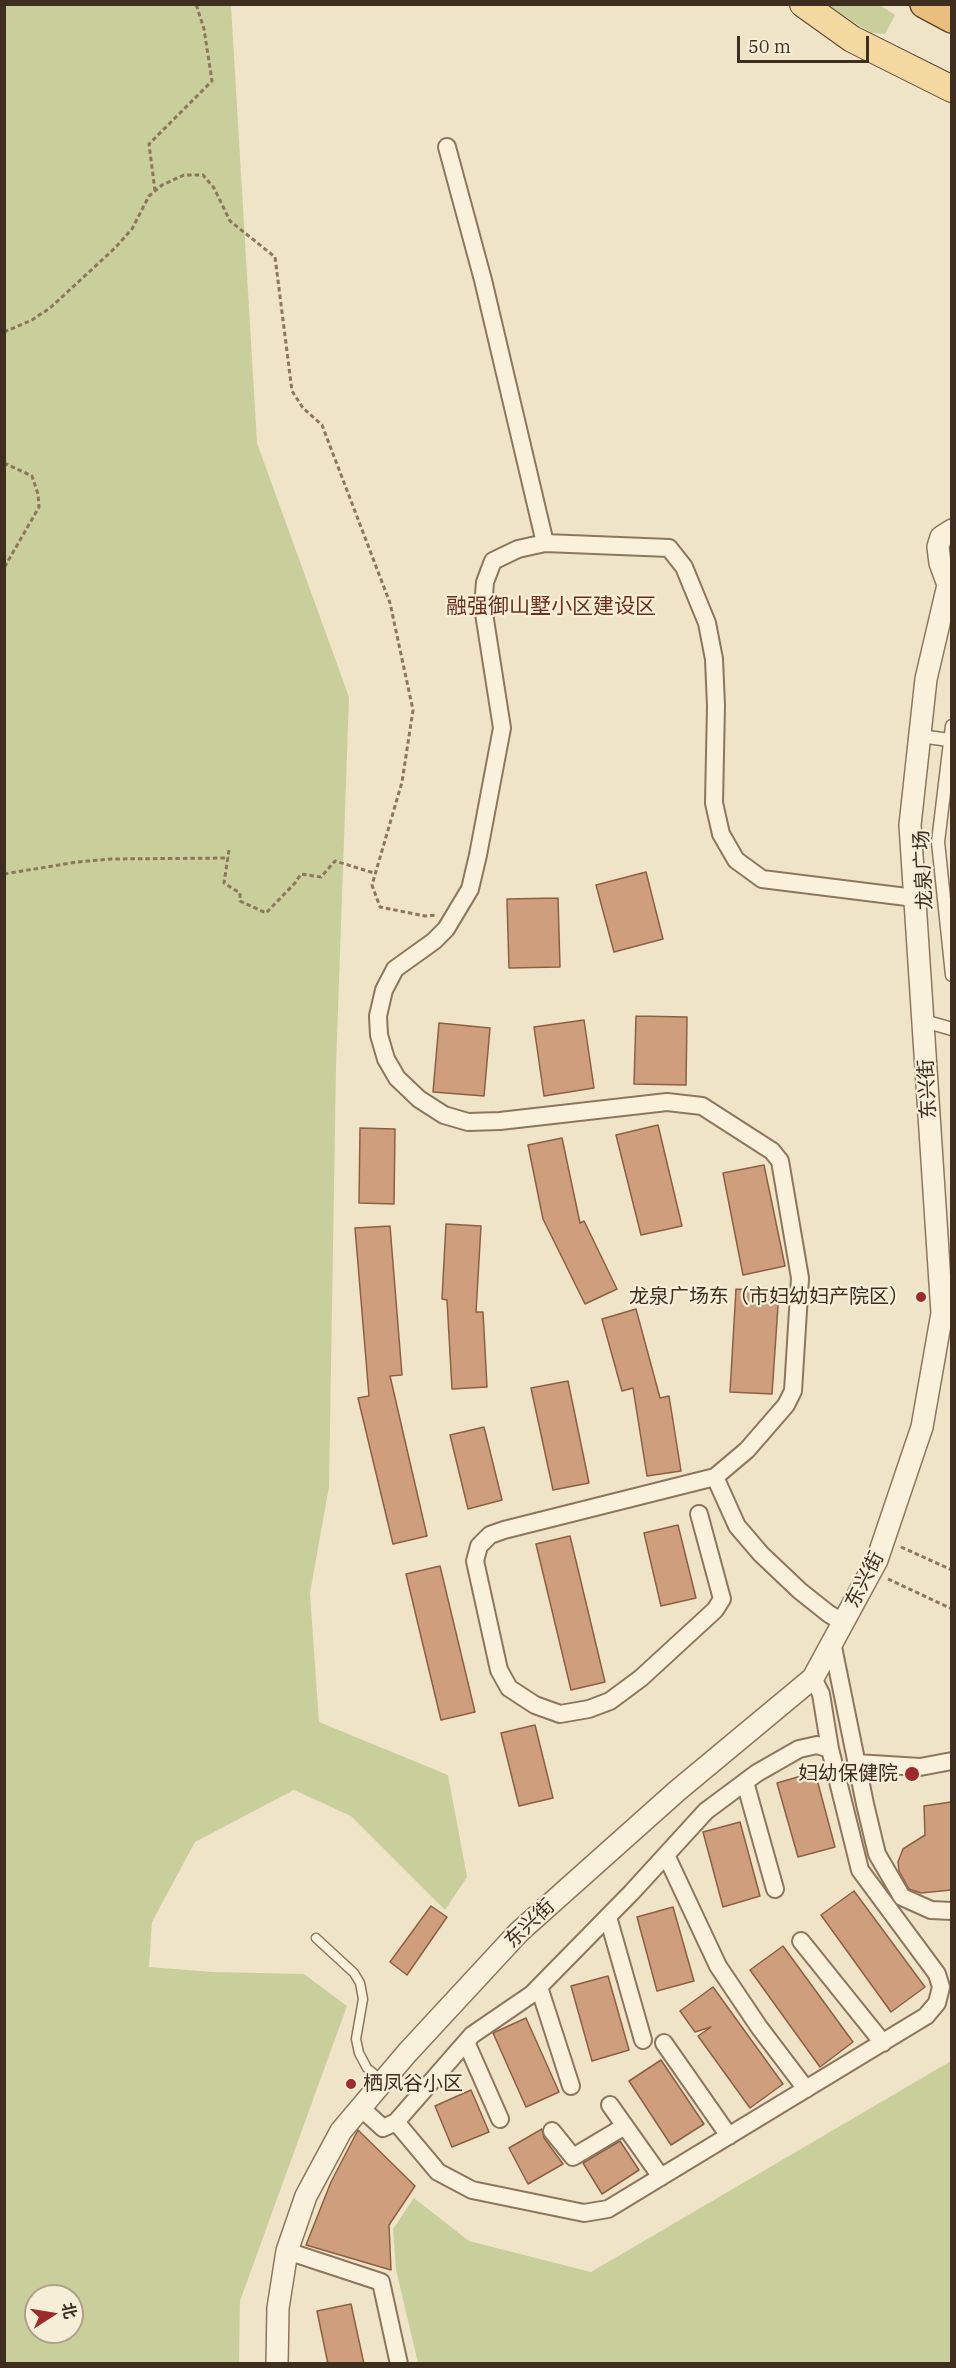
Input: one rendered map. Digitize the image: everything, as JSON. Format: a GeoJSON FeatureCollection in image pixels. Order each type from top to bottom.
{"type":"FeatureCollection","features":[{"type":"Feature","properties":{"kind":"highway"},"geometry":{"type":"LineString","coordinates":[[924,4],[951,19]]}},
{"type":"Feature","properties":{"kind":"main road"},"geometry":{"type":"LineString","coordinates":[[803,4],[852,39],[951,89]]}},
{"type":"Feature","properties":{"kind":"street"},"geometry":{"type":"LineString","coordinates":[[447,147],[483,280],[545,543]]}},
{"type":"Feature","properties":{"kind":"street"},"geometry":{"type":"LineString","coordinates":[[950,583],[940,563],[938,546],[941,537],[951,530]]}},
{"type":"Feature","properties":{"kind":"street"},"geometry":{"type":"LineString","coordinates":[[699,1514],[722,1599],[715,1610],[641,1678],[610,1701],[589,1709],[560,1714],[535,1705],[509,1688],[499,1670],[475,1562],[479,1546],[490,1535],[504,1530],[716,1477],[747,1450],[786,1405],[793,1391],[801,1278],[780,1161],[772,1151],[702,1106],[667,1102],[500,1121],[468,1122],[444,1115],[419,1099],[397,1078],[386,1059],[379,1035],[378,1016],[384,990],[395,969],[434,941],[446,929],[470,889],[478,855],[502,728],[483,607],[485,582],[493,561],[518,549],[545,543],[669,548],[684,567],[706,623],[714,659],[716,706],[714,802],[721,834],[736,860],[762,879],[915,898]]}},
{"type":"Feature","properties":{"kind":"street","name":"东兴街"},"geometry":{"type":"LineString","coordinates":[[277,2364],[278,2308],[287,2251],[306,2196],[341,2131],[519,1932],[677,1791],[813,1678],[871,1571],[884,1540],[922,1427],[946,1306],[943,1208],[924,1021],[910,825],[926,679],[950,583]]}},
{"type":"Feature","properties":{"kind":"street","name":"龙泉广场"},"geometry":{"type":"LineString","coordinates":[[951,726],[939,842],[951,975]]}},
{"type":"Feature","properties":{"kind":"street"},"geometry":{"type":"LineString","coordinates":[[920,736],[949,740]]}},
{"type":"Feature","properties":{"kind":"street"},"geometry":{"type":"LineString","coordinates":[[924,1021],[951,1029]]}},
{"type":"Feature","properties":{"kind":"street"},"geometry":{"type":"LineString","coordinates":[[716,1477],[737,1526],[761,1554],[800,1591],[843,1622]]}},
{"type":"Feature","properties":{"kind":"street"},"geometry":{"type":"LineString","coordinates":[[832,1642],[877,1854],[902,1897],[931,1910],[951,1911]]}},
{"type":"Feature","properties":{"kind":"street"},"geometry":{"type":"LineString","coordinates":[[396,2122],[438,2172],[472,2190],[584,2212],[608,2210],[926,2016],[937,2003],[941,1987],[937,1974],[860,1870],[830,1749],[821,1694],[813,1678]]}},
{"type":"Feature","properties":{"kind":"street"},"geometry":{"type":"LineString","coordinates":[[361,2108],[383,2128],[396,2122],[466,2042],[538,1987],[608,1917],[706,1811],[745,1782],[799,1749],[817,1745],[830,1749]]}},
{"type":"Feature","properties":{"kind":"street"},"geometry":{"type":"LineString","coordinates":[[856,1762],[920,1767],[951,1761]]}},
{"type":"Feature","properties":{"kind":"street"},"geometry":{"type":"LineString","coordinates":[[745,1782],[775,1889]]}},
{"type":"Feature","properties":{"kind":"street"},"geometry":{"type":"LineString","coordinates":[[666,1855],[718,1966],[759,2027],[806,2089]]}},
{"type":"Feature","properties":{"kind":"street"},"geometry":{"type":"LineString","coordinates":[[608,1917],[643,2040]]}},
{"type":"Feature","properties":{"kind":"street"},"geometry":{"type":"LineString","coordinates":[[801,1941],[883,2043]]}},
{"type":"Feature","properties":{"kind":"street"},"geometry":{"type":"LineString","coordinates":[[538,1987],[571,2086]]}},
{"type":"Feature","properties":{"kind":"street"},"geometry":{"type":"LineString","coordinates":[[466,2042],[500,2120]]}},
{"type":"Feature","properties":{"kind":"street"},"geometry":{"type":"LineString","coordinates":[[664,2043],[729,2136]]}},
{"type":"Feature","properties":{"kind":"street"},"geometry":{"type":"LineString","coordinates":[[610,2105],[661,2177]]}},
{"type":"Feature","properties":{"kind":"street"},"geometry":{"type":"LineString","coordinates":[[552,2131],[573,2157],[625,2126]]}},
{"type":"Feature","properties":{"kind":"street"},"geometry":{"type":"LineString","coordinates":[[287,2251],[381,2282],[399,2364]]}},
{"type":"Feature","properties":{"kind":"lane"},"geometry":{"type":"LineString","coordinates":[[316,1938],[354,1973],[360,1983],[363,1999],[356,2039],[359,2053],[367,2068],[383,2082]]}},
{"type":"Feature","properties":{"kind":"path"},"geometry":{"type":"LineString","coordinates":[[155,191],[149,144],[212,81],[204,28],[196,4]]}},
{"type":"Feature","properties":{"kind":"path"},"geometry":{"type":"LineString","coordinates":[[4,332],[32,320],[50,308],[115,248],[132,229],[149,196],[162,185],[184,175],[203,175],[214,188],[230,221],[275,257],[292,391],[303,408],[322,425],[390,603],[413,710],[402,782],[372,885],[380,907],[425,916],[443,914]]}},
{"type":"Feature","properties":{"kind":"path"},"geometry":{"type":"LineString","coordinates":[[4,463],[32,476],[38,494],[39,507],[4,568]]}},
{"type":"Feature","properties":{"kind":"path"},"geometry":{"type":"LineString","coordinates":[[229,850],[224,883],[240,894],[240,901],[266,913],[301,874],[321,878],[336,861],[374,873]]}},
{"type":"Feature","properties":{"kind":"path"},"geometry":{"type":"LineString","coordinates":[[4,874],[99,860],[229,858]]}},
{"type":"Feature","properties":{"kind":"path"},"geometry":{"type":"LineString","coordinates":[[884,1540],[951,1570]]}},
{"type":"Feature","properties":{"kind":"path"},"geometry":{"type":"LineString","coordinates":[[871,1571],[951,1609]]}},
{"type":"Feature","properties":{"kind":"green space"},"geometry":{"type":"Polygon","coordinates":[[[5,4],[231,5],[257,443],[349,697],[336,1067],[329,1487],[310,1593],[319,1722],[448,1775],[467,1877],[445,1910],[351,1816],[294,1790],[195,1842],[152,1922],[149,1967],[213,1972],[304,1974],[347,2006],[240,2301],[239,2363],[5,2363],[5,4]]]}},
{"type":"Feature","properties":{"kind":"green space"},"geometry":{"type":"Polygon","coordinates":[[[827,5],[880,5],[895,15],[885,34],[871,33],[827,5]]]}},
{"type":"Feature","properties":{"kind":"green space"},"geometry":{"type":"Polygon","coordinates":[[[951,2061],[951,2363],[418,2363],[396,2270],[393,2229],[414,2198],[469,2241],[591,2272],[951,2061]]]}},
{"type":"Feature","properties":{"kind":"building"},"geometry":{"type":"Polygon","coordinates":[[[646,872],[663,939],[614,952],[596,885],[646,872]]]}},
{"type":"Feature","properties":{"kind":"building"},"geometry":{"type":"Polygon","coordinates":[[[558,898],[560,967],[509,968],[507,899],[558,898]]]}},
{"type":"Feature","properties":{"kind":"building"},"geometry":{"type":"Polygon","coordinates":[[[636,1016],[687,1017],[686,1085],[634,1084],[636,1016]]]}},
{"type":"Feature","properties":{"kind":"building"},"geometry":{"type":"Polygon","coordinates":[[[584,1020],[594,1088],[544,1096],[534,1027],[584,1020]]]}},
{"type":"Feature","properties":{"kind":"building"},"geometry":{"type":"Polygon","coordinates":[[[439,1023],[490,1028],[484,1096],[433,1092],[439,1023]]]}},
{"type":"Feature","properties":{"kind":"building"},"geometry":{"type":"Polygon","coordinates":[[[658,1125],[682,1226],[641,1235],[616,1135],[658,1125]]]}},
{"type":"Feature","properties":{"kind":"building"},"geometry":{"type":"Polygon","coordinates":[[[360,1128],[395,1129],[394,1204],[359,1203],[360,1128]]]}},
{"type":"Feature","properties":{"kind":"building"},"geometry":{"type":"Polygon","coordinates":[[[562,1138],[580,1223],[584,1221],[617,1289],[585,1304],[543,1219],[528,1145],[562,1138]]]}},
{"type":"Feature","properties":{"kind":"building"},"geometry":{"type":"Polygon","coordinates":[[[764,1165],[785,1266],[743,1275],[723,1173],[764,1165]]]}},
{"type":"Feature","properties":{"kind":"building"},"geometry":{"type":"Polygon","coordinates":[[[446,1224],[481,1226],[476,1312],[483,1312],[487,1387],[452,1389],[447,1300],[442,1299],[446,1224]]]}},
{"type":"Feature","properties":{"kind":"building"},"geometry":{"type":"Polygon","coordinates":[[[390,1226],[402,1375],[390,1376],[427,1536],[393,1544],[358,1398],[369,1396],[355,1228],[390,1226]]]}},
{"type":"Feature","properties":{"kind":"building"},"geometry":{"type":"Polygon","coordinates":[[[736,1289],[779,1291],[772,1394],[730,1392],[736,1289]]]}},
{"type":"Feature","properties":{"kind":"building"},"geometry":{"type":"Polygon","coordinates":[[[636,1309],[660,1398],[669,1396],[681,1471],[647,1476],[633,1388],[622,1391],[602,1319],[636,1309]]]}},
{"type":"Feature","properties":{"kind":"building"},"geometry":{"type":"Polygon","coordinates":[[[568,1381],[589,1483],[553,1490],[531,1388],[568,1381]]]}},
{"type":"Feature","properties":{"kind":"building"},"geometry":{"type":"Polygon","coordinates":[[[484,1427],[502,1500],[468,1509],[450,1435],[484,1427]]]}},
{"type":"Feature","properties":{"kind":"building"},"geometry":{"type":"Polygon","coordinates":[[[678,1525],[696,1598],[661,1606],[644,1533],[678,1525]]]}},
{"type":"Feature","properties":{"kind":"building"},"geometry":{"type":"Polygon","coordinates":[[[570,1536],[605,1682],[571,1690],[536,1544],[570,1536]]]}},
{"type":"Feature","properties":{"kind":"building"},"geometry":{"type":"Polygon","coordinates":[[[440,1566],[475,1712],[441,1720],[406,1574],[440,1566]]]}},
{"type":"Feature","properties":{"kind":"building"},"geometry":{"type":"Polygon","coordinates":[[[535,1725],[553,1798],[519,1806],[501,1733],[535,1725]]]}},
{"type":"Feature","properties":{"kind":"building"},"geometry":{"type":"Polygon","coordinates":[[[815,1772],[835,1847],[798,1857],[777,1783],[815,1772]]]}},
{"type":"Feature","properties":{"kind":"building"},"geometry":{"type":"Polygon","coordinates":[[[951,1802],[951,1890],[921,1893],[909,1889],[899,1871],[898,1862],[903,1849],[925,1835],[924,1806],[951,1802]]]}},
{"type":"Feature","properties":{"kind":"building"},"geometry":{"type":"Polygon","coordinates":[[[740,1822],[760,1896],[723,1907],[703,1832],[740,1822]]]}},
{"type":"Feature","properties":{"kind":"building"},"geometry":{"type":"Polygon","coordinates":[[[854,1891],[925,1987],[891,2012],[821,1915],[854,1891]]]}},
{"type":"Feature","properties":{"kind":"building"},"geometry":{"type":"Polygon","coordinates":[[[431,1906],[447,1917],[407,1975],[390,1962],[431,1906]]]}},
{"type":"Feature","properties":{"kind":"building"},"geometry":{"type":"Polygon","coordinates":[[[673,1907],[694,1981],[657,1991],[637,1917],[673,1907]]]}},
{"type":"Feature","properties":{"kind":"building"},"geometry":{"type":"Polygon","coordinates":[[[783,1946],[853,2042],[820,2067],[750,1970],[783,1946]]]}},
{"type":"Feature","properties":{"kind":"building"},"geometry":{"type":"Polygon","coordinates":[[[608,1976],[629,2050],[592,2061],[571,1986],[608,1976]]]}},
{"type":"Feature","properties":{"kind":"building"},"geometry":{"type":"Polygon","coordinates":[[[713,1987],[783,2084],[750,2108],[698,2036],[711,2027],[695,2032],[680,2011],[713,1987]]]}},
{"type":"Feature","properties":{"kind":"building"},"geometry":{"type":"Polygon","coordinates":[[[526,2018],[559,2092],[526,2107],[493,2033],[526,2018]]]}},
{"type":"Feature","properties":{"kind":"building"},"geometry":{"type":"Polygon","coordinates":[[[661,2060],[704,2124],[671,2145],[629,2081],[661,2060]]]}},
{"type":"Feature","properties":{"kind":"building"},"geometry":{"type":"Polygon","coordinates":[[[471,2090],[489,2132],[452,2147],[435,2106],[471,2090]]]}},
{"type":"Feature","properties":{"kind":"building"},"geometry":{"type":"Polygon","coordinates":[[[542,2129],[544,2138],[563,2164],[528,2184],[509,2148],[542,2129]]]}},
{"type":"Feature","properties":{"kind":"building"},"geometry":{"type":"Polygon","coordinates":[[[358,2130],[415,2186],[389,2225],[391,2270],[306,2245],[331,2182],[358,2130]]]}},
{"type":"Feature","properties":{"kind":"building"},"geometry":{"type":"Polygon","coordinates":[[[620,2141],[639,2170],[602,2194],[583,2163],[620,2141]]]}},
{"type":"Feature","properties":{"kind":"building"},"geometry":{"type":"Polygon","coordinates":[[[351,2304],[364,2364],[328,2364],[317,2311],[351,2304]]]}},
{"type":"Feature","properties":{"kind":"place","name":"龙泉广场东（市妇幼妇产院区）"},"geometry":{"type":"Point","coordinates":[921,1297]}},
{"type":"Feature","properties":{"kind":"place","name":"妇幼保健院"},"geometry":{"type":"Point","coordinates":[912,1774]}},
{"type":"Feature","properties":{"kind":"place","name":"栖凤谷小区"},"geometry":{"type":"Point","coordinates":[351,2084]}},
{"type":"Feature","properties":{"kind":"district","name":"融强御山墅小区建设区"},"geometry":{"type":"Point","coordinates":[551,607]}}]}
